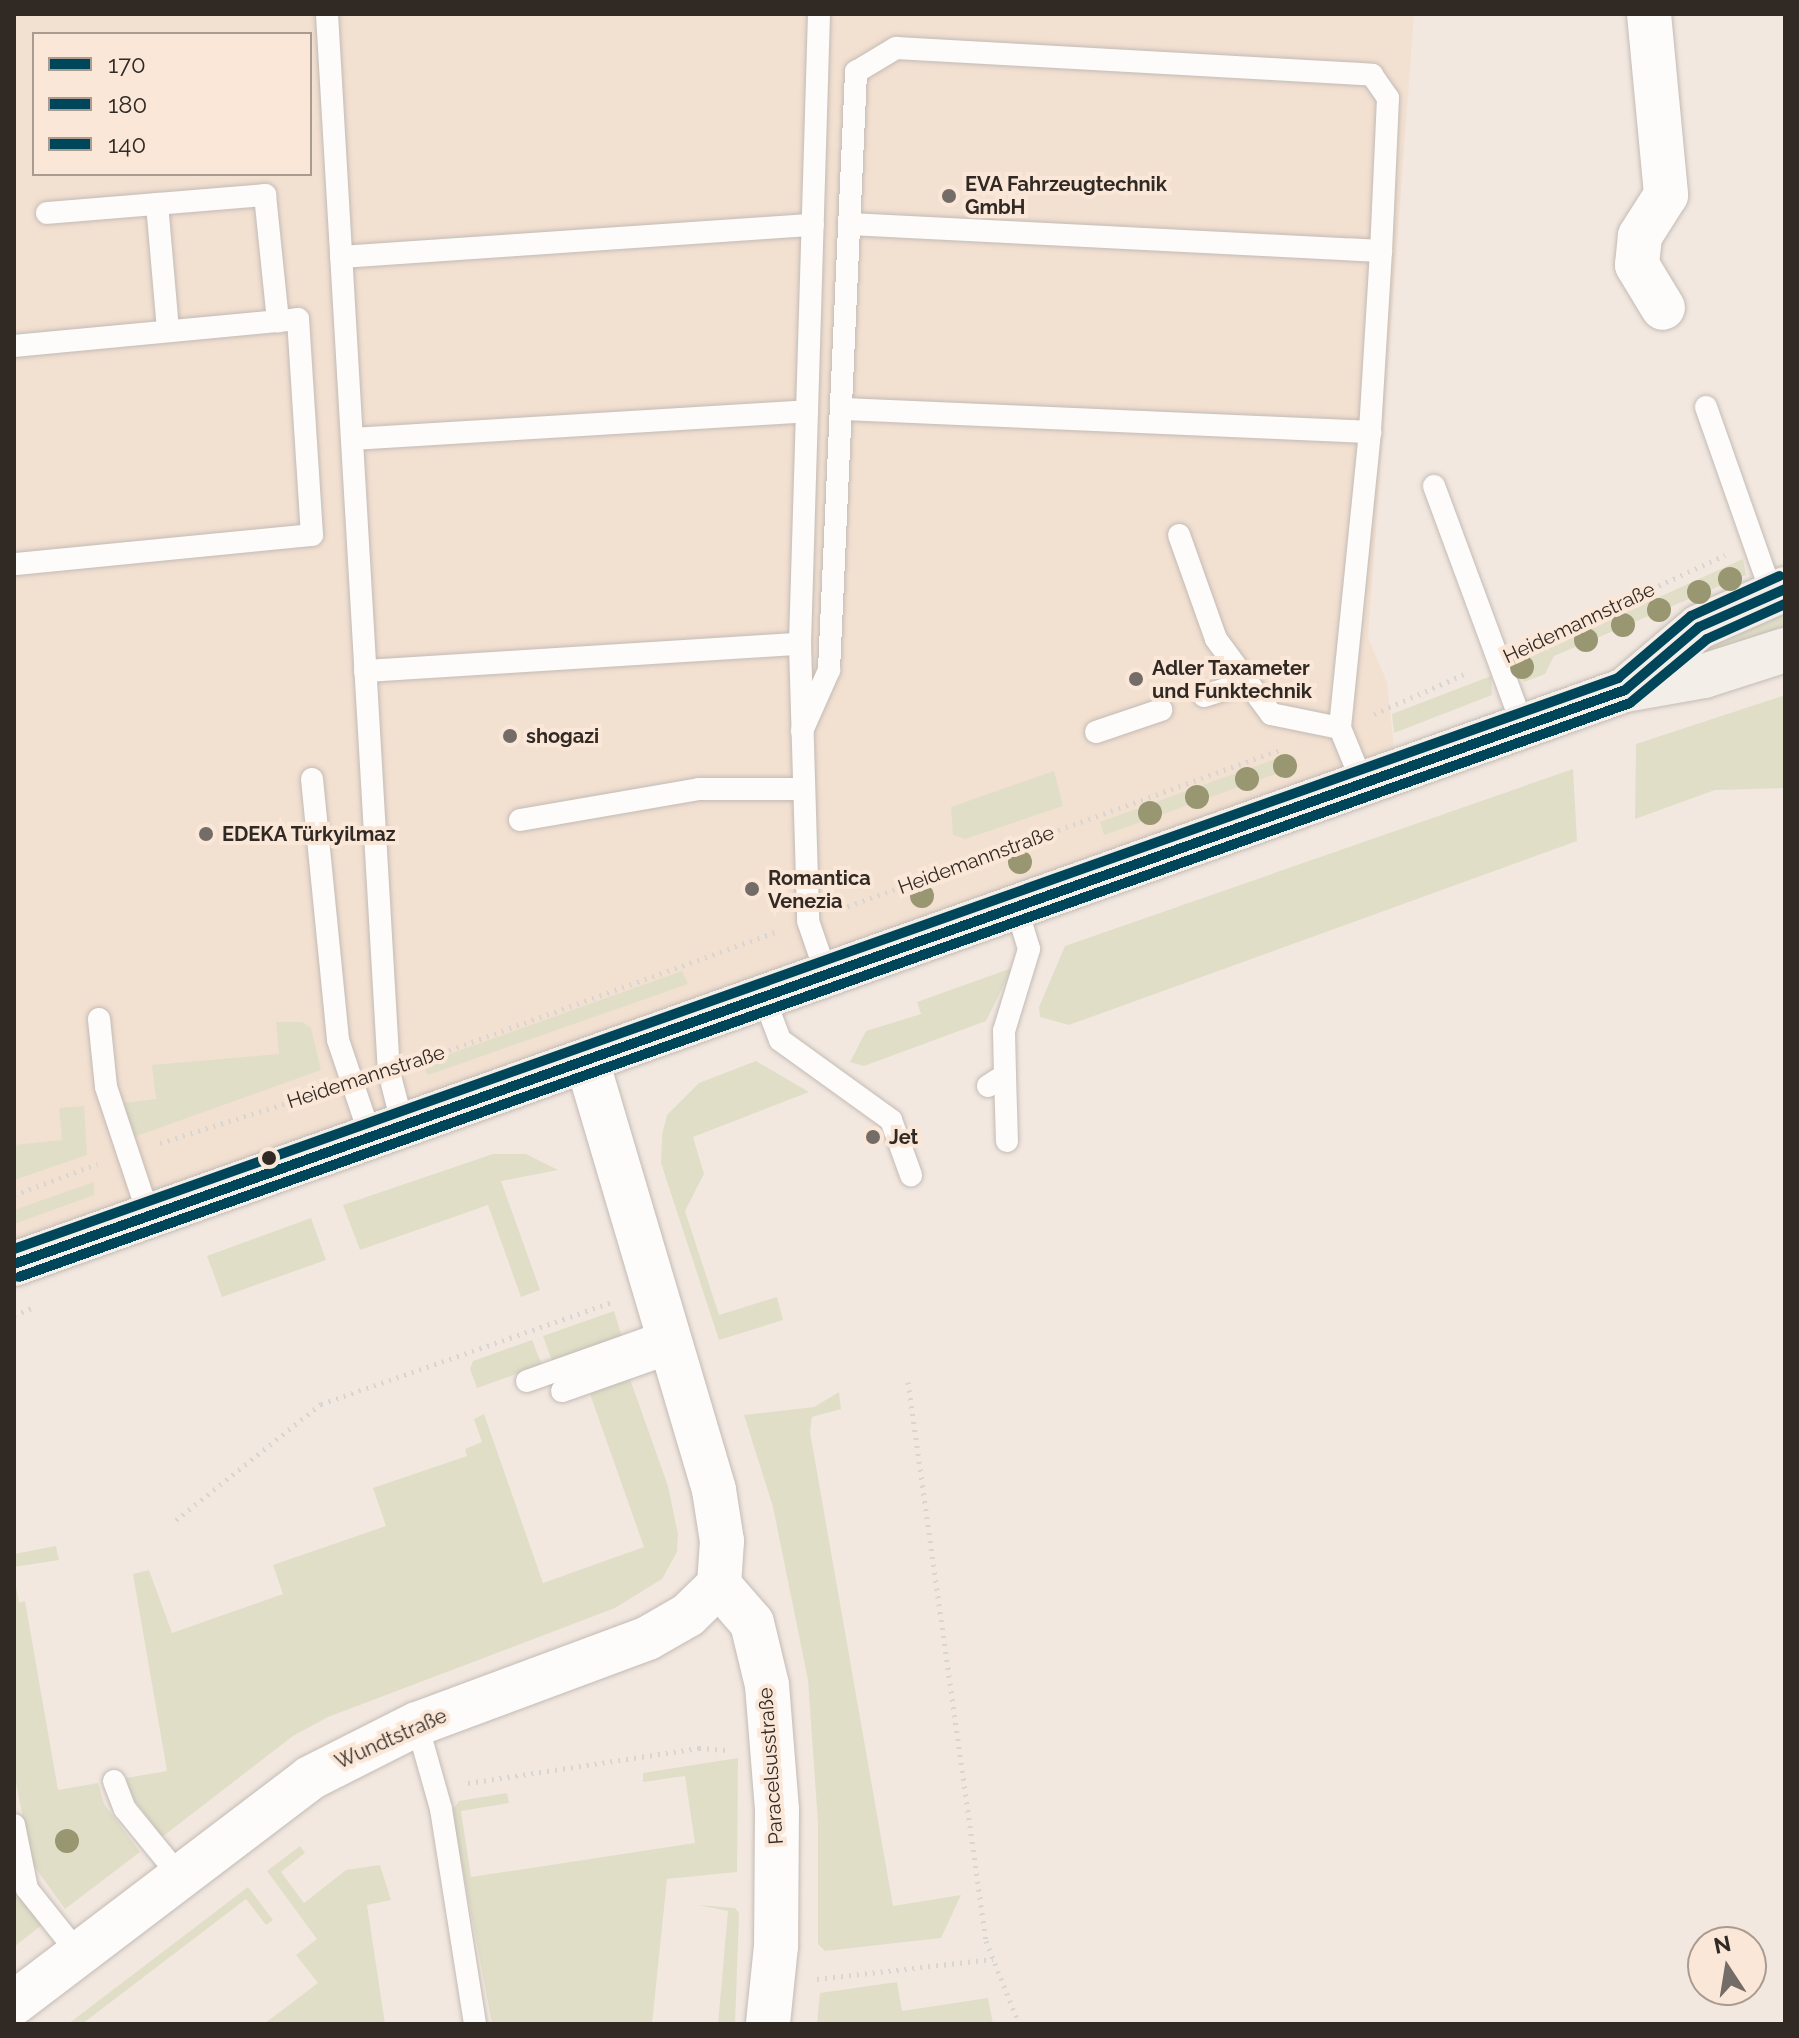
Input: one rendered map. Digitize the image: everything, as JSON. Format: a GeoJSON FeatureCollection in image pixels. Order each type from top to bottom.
{"type":"FeatureCollection","features":[{"type":"Feature","properties":{"kind":"main road"},"geometry":{"type":"LineString","coordinates":[[1625,690],[1699,627],[1779,592]]}},
{"type":"Feature","properties":{"kind":"main road"},"geometry":{"type":"LineString","coordinates":[[14,1264],[1625,690],[1704,676],[1785,650]]}},
{"type":"Feature","properties":{"kind":"street"},"geometry":{"type":"LineString","coordinates":[[1649,14],[1666,195],[1640,236],[1637,265],[1663,308]]}},
{"type":"Feature","properties":{"kind":"street"},"geometry":{"type":"LineString","coordinates":[[587,1061],[714,1490],[722,1541],[719,1585]]}},
{"type":"Feature","properties":{"kind":"street","name":"Wundtstraße"},"geometry":{"type":"LineString","coordinates":[[14,2003],[178,1874],[310,1778],[417,1724],[648,1638],[688,1615],[719,1585]]}},
{"type":"Feature","properties":{"kind":"street","name":"Paracelsusstraße"},"geometry":{"type":"LineString","coordinates":[[719,1585],[752,1623],[767,1685],[777,1823],[773,1978],[768,2024]]}},
{"type":"Feature","properties":{"kind":"lane"},"geometry":{"type":"LineString","coordinates":[[327,14],[389,1072],[387,1132]]}},
{"type":"Feature","properties":{"kind":"lane"},"geometry":{"type":"LineString","coordinates":[[819,14],[800,644],[808,921],[827,976]]}},
{"type":"Feature","properties":{"kind":"lane"},"geometry":{"type":"LineString","coordinates":[[802,731],[829,670],[844,409],[856,72],[896,48],[1372,75],[1388,98],[1381,251],[1370,432],[1340,728],[1363,784]]}},
{"type":"Feature","properties":{"kind":"lane"},"geometry":{"type":"LineString","coordinates":[[47,213],[265,195],[278,321]]}},
{"type":"Feature","properties":{"kind":"lane"},"geometry":{"type":"LineString","coordinates":[[157,204],[168,331]]}},
{"type":"Feature","properties":{"kind":"lane"},"geometry":{"type":"LineString","coordinates":[[850,224],[1381,251]]}},
{"type":"Feature","properties":{"kind":"lane"},"geometry":{"type":"LineString","coordinates":[[341,257],[813,225]]}},
{"type":"Feature","properties":{"kind":"lane"},"geometry":{"type":"LineString","coordinates":[[14,346],[298,319],[312,535],[14,564]]}},
{"type":"Feature","properties":{"kind":"lane"},"geometry":{"type":"LineString","coordinates":[[1706,407],[1750,543],[1779,592]]}},
{"type":"Feature","properties":{"kind":"lane"},"geometry":{"type":"LineString","coordinates":[[844,409],[1370,432]]}},
{"type":"Feature","properties":{"kind":"lane"},"geometry":{"type":"LineString","coordinates":[[352,439],[807,411]]}},
{"type":"Feature","properties":{"kind":"lane"},"geometry":{"type":"LineString","coordinates":[[1434,486],[1523,726]]}},
{"type":"Feature","properties":{"kind":"lane"},"geometry":{"type":"LineString","coordinates":[[1179,535],[1216,639],[1271,714],[1340,728]]}},
{"type":"Feature","properties":{"kind":"lane"},"geometry":{"type":"LineString","coordinates":[[365,671],[800,644]]}},
{"type":"Feature","properties":{"kind":"lane"},"geometry":{"type":"LineString","coordinates":[[1204,696],[1248,682]]}},
{"type":"Feature","properties":{"kind":"lane"},"geometry":{"type":"LineString","coordinates":[[1096,732],[1161,710]]}},
{"type":"Feature","properties":{"kind":"lane"},"geometry":{"type":"LineString","coordinates":[[312,779],[338,1040],[351,1083],[387,1132]]}},
{"type":"Feature","properties":{"kind":"lane"},"geometry":{"type":"LineString","coordinates":[[520,820],[699,789],[804,789]]}},
{"type":"Feature","properties":{"kind":"lane"},"geometry":{"type":"LineString","coordinates":[[1007,1141],[996,1080],[1004,1031],[1029,949],[1017,909]]}},
{"type":"Feature","properties":{"kind":"lane"},"geometry":{"type":"LineString","coordinates":[[764,998],[780,1040],[891,1120],[911,1175]]}},
{"type":"Feature","properties":{"kind":"lane"},"geometry":{"type":"LineString","coordinates":[[99,1019],[106,1087],[125,1153],[149,1216]]}},
{"type":"Feature","properties":{"kind":"lane"},"geometry":{"type":"LineString","coordinates":[[527,1381],[670,1341]]}},
{"type":"Feature","properties":{"kind":"lane"},"geometry":{"type":"LineString","coordinates":[[562,1391],[670,1341]]}},
{"type":"Feature","properties":{"kind":"lane"},"geometry":{"type":"LineString","coordinates":[[417,1724],[437,1793],[475,2024]]}},
{"type":"Feature","properties":{"kind":"lane"},"geometry":{"type":"LineString","coordinates":[[114,1781],[125,1809],[178,1874]]}},
{"type":"Feature","properties":{"kind":"lane"},"geometry":{"type":"LineString","coordinates":[[14,1825],[27,1889],[78,1953]]}},
{"type":"Feature","properties":{"kind":"path","name":"Heidemannstraße"},"geometry":{"type":"LineString","coordinates":[[389,1072],[1340,728],[1500,659],[1750,543]]}},
{"type":"Feature","properties":{"kind":"path","name":"Heidemannstraße"},"geometry":{"type":"LineString","coordinates":[[14,1195],[125,1153],[351,1083]]}},
{"type":"Feature","properties":{"kind":"path"},"geometry":{"type":"LineString","coordinates":[[187,1134],[190,1145]]}},
{"type":"Feature","properties":{"kind":"path"},"geometry":{"type":"LineString","coordinates":[[176,1520],[321,1404],[655,1287]]}},
{"type":"Feature","properties":{"kind":"path"},"geometry":{"type":"LineString","coordinates":[[908,1382],[986,1941],[1019,2024]]}},
{"type":"Feature","properties":{"kind":"path"},"geometry":{"type":"LineString","coordinates":[[437,1793],[478,1780],[699,1748],[773,1752]]}},
{"type":"Feature","properties":{"kind":"path"},"geometry":{"type":"LineString","coordinates":[[773,1978],[810,1980],[993,1959]]}},
{"type":"Feature","properties":{"kind":"shaded area"},"geometry":{"type":"Polygon","coordinates":[[[14,14],[1414,14],[1368,638],[1387,682],[1396,766],[14,1256],[14,14]]]}},
{"type":"Feature","properties":{"kind":"shaded area"},"geometry":{"type":"Polygon","coordinates":[[[1743,559],[1746,575],[1554,656],[1545,674],[1524,682],[1512,664],[1743,559]]]}},
{"type":"Feature","properties":{"kind":"shaded area"},"geometry":{"type":"Polygon","coordinates":[[[1785,614],[1785,628],[1698,659],[1698,652],[1785,614]]]}},
{"type":"Feature","properties":{"kind":"shaded area"},"geometry":{"type":"Polygon","coordinates":[[[1491,676],[1492,695],[1394,733],[1392,714],[1491,676]]]}},
{"type":"Feature","properties":{"kind":"shaded area"},"geometry":{"type":"Polygon","coordinates":[[[1785,695],[1785,788],[1715,790],[1635,819],[1636,744],[1785,695]]]}},
{"type":"Feature","properties":{"kind":"shaded area"},"geometry":{"type":"Polygon","coordinates":[[[1287,755],[1298,766],[1104,835],[1100,822],[1287,755]]]}},
{"type":"Feature","properties":{"kind":"shaded area"},"geometry":{"type":"Polygon","coordinates":[[[1573,769],[1577,841],[1069,1025],[1040,1017],[1039,1007],[1065,946],[1573,769]]]}},
{"type":"Feature","properties":{"kind":"shaded area"},"geometry":{"type":"Polygon","coordinates":[[[1054,771],[1063,806],[965,839],[953,835],[951,807],[1054,771]]]}},
{"type":"Feature","properties":{"kind":"shaded area"},"geometry":{"type":"Polygon","coordinates":[[[1012,968],[986,1021],[864,1066],[850,1062],[866,1031],[921,1014],[917,1002],[1012,968]]]}},
{"type":"Feature","properties":{"kind":"shaded area"},"geometry":{"type":"Polygon","coordinates":[[[682,971],[688,984],[428,1075],[422,1064],[682,971]]]}},
{"type":"Feature","properties":{"kind":"shaded area"},"geometry":{"type":"Polygon","coordinates":[[[276,1022],[302,1022],[311,1028],[321,1070],[134,1137],[127,1135],[124,1103],[156,1099],[152,1065],[279,1054],[276,1022]]]}},
{"type":"Feature","properties":{"kind":"shaded area"},"geometry":{"type":"Polygon","coordinates":[[[756,1061],[809,1092],[693,1137],[704,1174],[685,1211],[719,1315],[777,1297],[783,1320],[719,1340],[661,1163],[662,1135],[667,1115],[699,1083],[756,1061]]]}},
{"type":"Feature","properties":{"kind":"shaded area"},"geometry":{"type":"Polygon","coordinates":[[[84,1106],[87,1155],[14,1180],[14,1145],[62,1140],[59,1108],[84,1106]]]}},
{"type":"Feature","properties":{"kind":"shaded area"},"geometry":{"type":"Polygon","coordinates":[[[493,1154],[526,1154],[558,1170],[501,1181],[540,1290],[521,1297],[488,1205],[360,1250],[343,1205],[493,1154]]]}},
{"type":"Feature","properties":{"kind":"shaded area"},"geometry":{"type":"Polygon","coordinates":[[[94,1182],[94,1195],[14,1224],[14,1210],[94,1182]]]}},
{"type":"Feature","properties":{"kind":"shaded area"},"geometry":{"type":"Polygon","coordinates":[[[311,1218],[326,1260],[222,1297],[207,1256],[311,1218]]]}},
{"type":"Feature","properties":{"kind":"shaded area"},"geometry":{"type":"Polygon","coordinates":[[[614,1311],[622,1337],[552,1361],[543,1336],[614,1311]]]}},
{"type":"Feature","properties":{"kind":"shaded area"},"geometry":{"type":"Polygon","coordinates":[[[532,1340],[542,1365],[477,1388],[470,1369],[473,1361],[532,1340]]]}},
{"type":"Feature","properties":{"kind":"shaded area"},"geometry":{"type":"Polygon","coordinates":[[[630,1379],[668,1486],[678,1534],[677,1552],[662,1579],[615,1608],[328,1717],[293,1736],[162,1837],[133,1798],[126,1778],[167,1771],[133,1574],[149,1570],[172,1633],[283,1594],[273,1565],[386,1526],[373,1488],[467,1456],[465,1449],[482,1442],[474,1419],[484,1414],[543,1583],[644,1547],[590,1394],[630,1379]]]}},
{"type":"Feature","properties":{"kind":"shaded area"},"geometry":{"type":"Polygon","coordinates":[[[839,1392],[841,1409],[812,1417],[810,1432],[893,1906],[961,1895],[941,1938],[825,1951],[818,1944],[818,1823],[808,1680],[773,1507],[744,1415],[814,1407],[839,1392]]]}},
{"type":"Feature","properties":{"kind":"shaded area"},"geometry":{"type":"Polygon","coordinates":[[[56,1546],[59,1560],[14,1567],[14,1554],[56,1546]]]}},
{"type":"Feature","properties":{"kind":"shaded area"},"geometry":{"type":"Polygon","coordinates":[[[14,1575],[19,1603],[25,1601],[58,1790],[98,1783],[104,1804],[140,1852],[65,1909],[32,1863],[14,1773],[14,1575]]]}},
{"type":"Feature","properties":{"kind":"shaded area"},"geometry":{"type":"Polygon","coordinates":[[[738,1758],[737,1872],[667,1879],[652,2024],[492,2024],[452,1811],[459,1801],[507,1793],[509,1803],[461,1811],[471,1877],[695,1843],[685,1776],[643,1782],[643,1773],[738,1758]]]}},
{"type":"Feature","properties":{"kind":"shaded area"},"geometry":{"type":"Polygon","coordinates":[[[300,1846],[305,1853],[281,1872],[304,1903],[346,1870],[380,1865],[391,1900],[367,1905],[385,2024],[264,2024],[318,1983],[296,1955],[317,1939],[267,1871],[300,1846]]]}},
{"type":"Feature","properties":{"kind":"shaded area"},"geometry":{"type":"Polygon","coordinates":[[[14,1885],[43,1924],[14,1947],[14,1885]]]}},
{"type":"Feature","properties":{"kind":"shaded area"},"geometry":{"type":"Polygon","coordinates":[[[248,1887],[273,1920],[266,1925],[246,1899],[82,2024],[68,2024],[248,1887]]]}},
{"type":"Feature","properties":{"kind":"shaded area"},"geometry":{"type":"Polygon","coordinates":[[[698,1905],[735,1908],[739,1913],[735,2024],[718,2024],[728,1911],[698,1905]]]}},
{"type":"Feature","properties":{"kind":"shaded area"},"geometry":{"type":"Polygon","coordinates":[[[897,1982],[902,2011],[988,1998],[993,2024],[817,2024],[820,1993],[897,1982]]]}},
{"type":"Feature","properties":{"kind":"transit line","name":"140"},"geometry":{"type":"LineString","coordinates":[[14,1249],[1618,678],[1691,616],[1779,576]]}},
{"type":"Feature","properties":{"kind":"transit line","name":"170"},"geometry":{"type":"LineString","coordinates":[[14,1264],[1625,690],[1699,627],[1785,589]]}},
{"type":"Feature","properties":{"kind":"transit line","name":"180"},"geometry":{"type":"LineString","coordinates":[[19,1277],[1630,703],[1707,639],[1785,604]]}},
{"type":"Feature","properties":{"kind":"place","name":"EVA Fahrzeugtechnik GmbH"},"geometry":{"type":"Point","coordinates":[949,196]}},
{"type":"Feature","properties":{"kind":"place","name":"Adler Taxameter und Funktechnik"},"geometry":{"type":"Point","coordinates":[1136,679]}},
{"type":"Feature","properties":{"kind":"place","name":"shogazi"},"geometry":{"type":"Point","coordinates":[510,736]}},
{"type":"Feature","properties":{"kind":"place","name":"EDEKA Türkyilmaz"},"geometry":{"type":"Point","coordinates":[206,834]}},
{"type":"Feature","properties":{"kind":"place","name":"Romantica Venezia"},"geometry":{"type":"Point","coordinates":[752,889]}},
{"type":"Feature","properties":{"kind":"place","name":"Jet"},"geometry":{"type":"Point","coordinates":[873,1137]}}]}
